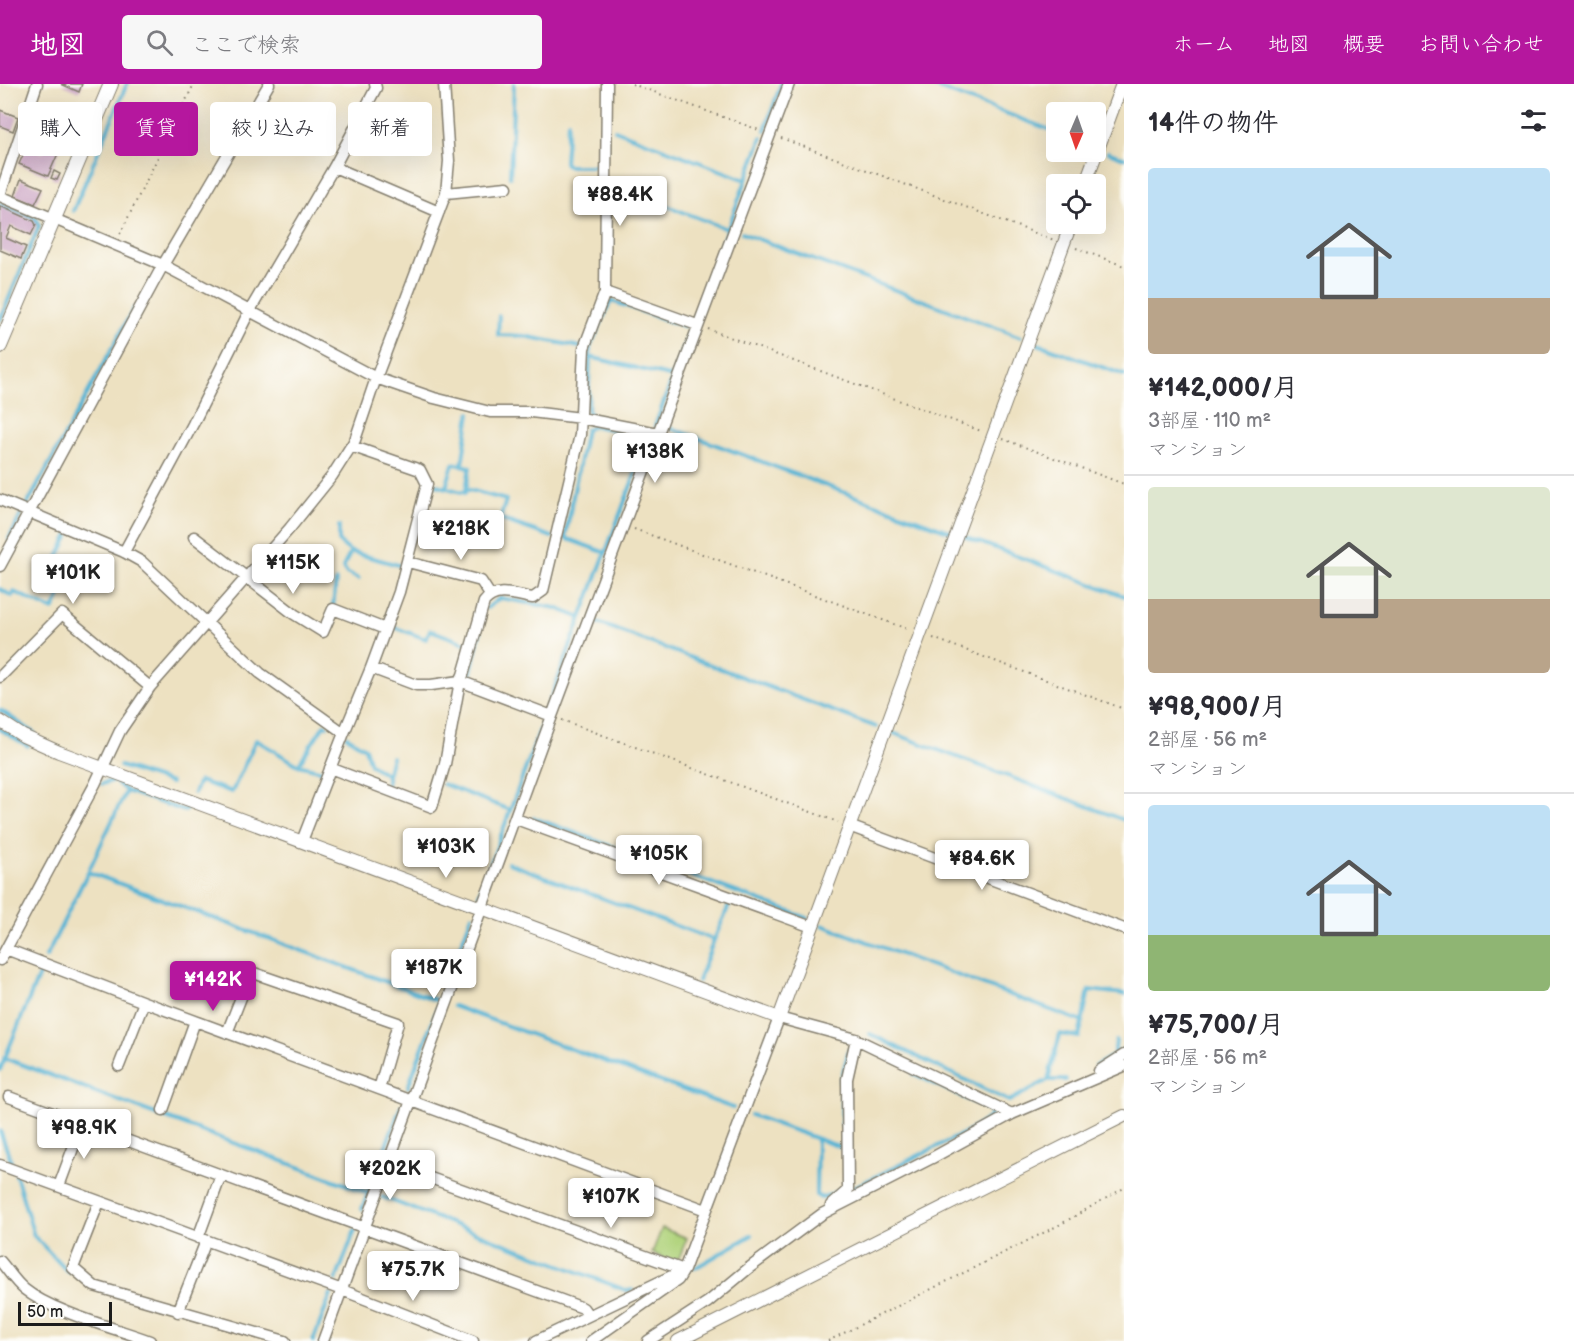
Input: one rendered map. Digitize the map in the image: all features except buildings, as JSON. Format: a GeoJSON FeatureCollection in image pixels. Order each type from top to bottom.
{"type":"FeatureCollection","features":[{"type":"Feature","properties":{"kind":"main road"},"geometry":{"type":"LineString","coordinates":[[0,346],[111,84]]}},
{"type":"Feature","properties":{"kind":"street"},"geometry":{"type":"LineString","coordinates":[[37,84],[0,196],[163,265],[376,378],[434,399],[490,412],[531,412],[581,418],[658,433]]}},
{"type":"Feature","properties":{"kind":"street"},"geometry":{"type":"LineString","coordinates":[[0,566],[163,265],[268,84]]}},
{"type":"Feature","properties":{"kind":"street"},"geometry":{"type":"LineString","coordinates":[[124,552],[193,424],[249,312],[334,167],[376,88],[375,84]]}},
{"type":"Feature","properties":{"kind":"street"},"geometry":{"type":"LineString","coordinates":[[0,960],[120,731],[150,687],[290,528],[332,476],[351,446],[362,423],[376,378],[446,193],[449,161],[444,84]]}},
{"type":"Feature","properties":{"kind":"street"},"geometry":{"type":"LineString","coordinates":[[330,768],[432,807],[445,764],[460,681],[484,603],[490,595],[497,593],[533,598],[543,591],[580,435],[584,348],[605,292],[607,84]]}},
{"type":"Feature","properties":{"kind":"street"},"geometry":{"type":"LineString","coordinates":[[323,1341],[552,716],[789,84]]}},
{"type":"Feature","properties":{"kind":"street"},"geometry":{"type":"LineString","coordinates":[[1089,174],[1122,84]]}},
{"type":"Feature","properties":{"kind":"street"},"geometry":{"type":"LineString","coordinates":[[334,167],[439,212]]}},
{"type":"Feature","properties":{"kind":"street"},"geometry":{"type":"LineString","coordinates":[[446,193],[507,187]]}},
{"type":"Feature","properties":{"kind":"street"},"geometry":{"type":"LineString","coordinates":[[591,1341],[678,1280],[684,1270],[921,634],[1067,234]]}},
{"type":"Feature","properties":{"kind":"street"},"geometry":{"type":"LineString","coordinates":[[605,292],[697,325]]}},
{"type":"Feature","properties":{"kind":"street"},"geometry":{"type":"LineString","coordinates":[[302,841],[385,629],[408,562],[427,484],[420,470],[351,446]]}},
{"type":"Feature","properties":{"kind":"street"},"geometry":{"type":"LineString","coordinates":[[0,500],[124,552],[141,562],[208,622],[260,673],[344,733]]}},
{"type":"Feature","properties":{"kind":"street"},"geometry":{"type":"LineString","coordinates":[[194,537],[294,614],[323,632],[333,609],[385,629]]}},
{"type":"Feature","properties":{"kind":"street"},"geometry":{"type":"LineString","coordinates":[[408,562],[481,581],[490,595]]}},
{"type":"Feature","properties":{"kind":"street"},"geometry":{"type":"LineString","coordinates":[[0,677],[62,614],[150,687]]}},
{"type":"Feature","properties":{"kind":"street"},"geometry":{"type":"LineString","coordinates":[[371,668],[416,685],[460,681],[552,716]]}},
{"type":"Feature","properties":{"kind":"street"},"geometry":{"type":"LineString","coordinates":[[0,721],[23,736],[59,752],[779,1018],[856,1039],[1012,1114]]}},
{"type":"Feature","properties":{"kind":"street"},"geometry":{"type":"LineString","coordinates":[[516,819],[812,927]]}},
{"type":"Feature","properties":{"kind":"street"},"geometry":{"type":"LineString","coordinates":[[849,826],[1124,929]]}},
{"type":"Feature","properties":{"kind":"street"},"geometry":{"type":"LineString","coordinates":[[6,949],[706,1210]]}},
{"type":"Feature","properties":{"kind":"street"},"geometry":{"type":"LineString","coordinates":[[227,1033],[250,972],[398,1023],[379,1089]]}},
{"type":"Feature","properties":{"kind":"street"},"geometry":{"type":"LineString","coordinates":[[119,1066],[144,1002]]}},
{"type":"Feature","properties":{"kind":"street"},"geometry":{"type":"LineString","coordinates":[[163,1110],[195,1021]]}},
{"type":"Feature","properties":{"kind":"street"},"geometry":{"type":"LineString","coordinates":[[648,1341],[708,1302],[749,1268],[822,1214],[848,1190],[847,1079],[856,1039]]}},
{"type":"Feature","properties":{"kind":"street"},"geometry":{"type":"LineString","coordinates":[[1077,1086],[1124,1055]]}},
{"type":"Feature","properties":{"kind":"street"},"geometry":{"type":"LineString","coordinates":[[822,1214],[1012,1114],[1124,1066]]}},
{"type":"Feature","properties":{"kind":"street"},"geometry":{"type":"LineString","coordinates":[[9,1096],[583,1308],[588,1315]]}},
{"type":"Feature","properties":{"kind":"street"},"geometry":{"type":"LineString","coordinates":[[678,1341],[1124,1116]]}},
{"type":"Feature","properties":{"kind":"street"},"geometry":{"type":"LineString","coordinates":[[59,1186],[82,1124]]}},
{"type":"Feature","properties":{"kind":"street"},"geometry":{"type":"LineString","coordinates":[[389,1163],[684,1270]]}},
{"type":"Feature","properties":{"kind":"street"},"geometry":{"type":"LineString","coordinates":[[0,1166],[342,1290],[473,1341]]}},
{"type":"Feature","properties":{"kind":"street"},"geometry":{"type":"LineString","coordinates":[[178,1311],[221,1175]]}},
{"type":"Feature","properties":{"kind":"street"},"geometry":{"type":"LineString","coordinates":[[99,1202],[73,1268],[94,1286],[285,1341]]}},
{"type":"Feature","properties":{"kind":"street"},"geometry":{"type":"LineString","coordinates":[[0,1261],[24,1289],[42,1300],[150,1341]]}},
{"type":"Feature","properties":{"kind":"street"},"geometry":{"type":"LineString","coordinates":[[536,1341],[684,1270]]}},
{"type":"Feature","properties":{"kind":"path"},"geometry":{"type":"LineString","coordinates":[[115,244],[194,84]]}},
{"type":"Feature","properties":{"kind":"path"},"geometry":{"type":"LineString","coordinates":[[632,84],[1124,266]]}},
{"type":"Feature","properties":{"kind":"path"},"geometry":{"type":"LineString","coordinates":[[697,325],[1124,484]]}},
{"type":"Feature","properties":{"kind":"path"},"geometry":{"type":"LineString","coordinates":[[625,525],[1124,709]]}},
{"type":"Feature","properties":{"kind":"path"},"geometry":{"type":"LineString","coordinates":[[552,716],[849,826]]}},
{"type":"Feature","properties":{"kind":"path"},"geometry":{"type":"LineString","coordinates":[[828,1341],[1059,1225],[1124,1188]]}},
{"type":"Feature","properties":{"kind":"green space"},"geometry":{"type":"Polygon","coordinates":[[[662,1228],[687,1238],[679,1258],[671,1261],[652,1253],[662,1228]]]}},
{"type":"Feature","properties":{"kind":"waterway"},"geometry":{"type":"LineString","coordinates":[[73,211],[127,84]]}},
{"type":"Feature","properties":{"kind":"waterway"},"geometry":{"type":"LineString","coordinates":[[510,177],[514,84]]}},
{"type":"Feature","properties":{"kind":"waterway"},"geometry":{"type":"LineString","coordinates":[[765,130],[781,84]]}},
{"type":"Feature","properties":{"kind":"waterway"},"geometry":{"type":"LineString","coordinates":[[927,84],[1046,128]]}},
{"type":"Feature","properties":{"kind":"waterway"},"geometry":{"type":"LineString","coordinates":[[568,122],[565,162],[567,166],[600,166]]}},
{"type":"Feature","properties":{"kind":"waterway"},"geometry":{"type":"LineString","coordinates":[[615,130],[746,180]]}},
{"type":"Feature","properties":{"kind":"waterway"},"geometry":{"type":"LineString","coordinates":[[694,320],[762,137]]}},
{"type":"Feature","properties":{"kind":"waterway"},"geometry":{"type":"LineString","coordinates":[[1108,152],[1124,158]]}},
{"type":"Feature","properties":{"kind":"waterway"},"geometry":{"type":"LineString","coordinates":[[616,186],[727,229]]}},
{"type":"Feature","properties":{"kind":"waterway"},"geometry":{"type":"LineString","coordinates":[[0,320],[39,226],[35,218],[1,204]]}},
{"type":"Feature","properties":{"kind":"waterway"},"geometry":{"type":"LineString","coordinates":[[742,233],[1021,337]]}},
{"type":"Feature","properties":{"kind":"waterway"},"geometry":{"type":"LineString","coordinates":[[590,357],[590,347],[612,301],[684,326]]}},
{"type":"Feature","properties":{"kind":"waterway"},"geometry":{"type":"LineString","coordinates":[[27,505],[134,308]]}},
{"type":"Feature","properties":{"kind":"waterway"},"geometry":{"type":"LineString","coordinates":[[499,316],[498,335],[524,336],[580,347]]}},
{"type":"Feature","properties":{"kind":"waterway"},"geometry":{"type":"LineString","coordinates":[[655,426],[691,328]]}},
{"type":"Feature","properties":{"kind":"waterway"},"geometry":{"type":"LineString","coordinates":[[1038,344],[1124,375]]}},
{"type":"Feature","properties":{"kind":"waterway"},"geometry":{"type":"LineString","coordinates":[[590,414],[588,411],[590,357],[673,377]]}},
{"type":"Feature","properties":{"kind":"waterway"},"geometry":{"type":"LineString","coordinates":[[466,489],[470,467],[462,465],[470,413]]}},
{"type":"Feature","properties":{"kind":"waterway"},"geometry":{"type":"LineString","coordinates":[[547,708],[649,437],[594,426],[587,429]]}},
{"type":"Feature","properties":{"kind":"waterway"},"geometry":{"type":"LineString","coordinates":[[668,427],[951,532]]}},
{"type":"Feature","properties":{"kind":"waterway"},"geometry":{"type":"LineString","coordinates":[[586,429],[565,538],[606,553]]}},
{"type":"Feature","properties":{"kind":"waterway"},"geometry":{"type":"LineString","coordinates":[[446,487],[453,464],[462,465]]}},
{"type":"Feature","properties":{"kind":"waterway"},"geometry":{"type":"LineString","coordinates":[[430,483],[465,493],[466,489],[506,500],[500,519],[552,537]]}},
{"type":"Feature","properties":{"kind":"waterway"},"geometry":{"type":"LineString","coordinates":[[9,539],[21,515]]}},
{"type":"Feature","properties":{"kind":"waterway"},"geometry":{"type":"LineString","coordinates":[[339,526],[339,542],[351,552],[402,566]]}},
{"type":"Feature","properties":{"kind":"waterway"},"geometry":{"type":"LineString","coordinates":[[0,589],[12,596],[14,592],[53,610],[65,586],[48,577],[69,535]]}},
{"type":"Feature","properties":{"kind":"waterway"},"geometry":{"type":"LineString","coordinates":[[963,536],[1124,596]]}},
{"type":"Feature","properties":{"kind":"waterway"},"geometry":{"type":"LineString","coordinates":[[351,552],[343,567],[346,573],[359,579]]}},
{"type":"Feature","properties":{"kind":"waterway"},"geometry":{"type":"LineString","coordinates":[[333,606],[336,581]]}},
{"type":"Feature","properties":{"kind":"waterway"},"geometry":{"type":"LineString","coordinates":[[487,608],[500,598],[556,608],[581,618]]}},
{"type":"Feature","properties":{"kind":"waterway"},"geometry":{"type":"LineString","coordinates":[[598,623],[876,727]]}},
{"type":"Feature","properties":{"kind":"waterway"},"geometry":{"type":"LineString","coordinates":[[391,626],[426,639],[430,630],[465,643]]}},
{"type":"Feature","properties":{"kind":"waterway"},"geometry":{"type":"LineString","coordinates":[[470,676],[480,633]]}},
{"type":"Feature","properties":{"kind":"waterway"},"geometry":{"type":"LineString","coordinates":[[0,710],[34,733]]}},
{"type":"Feature","properties":{"kind":"waterway"},"geometry":{"type":"LineString","coordinates":[[479,895],[543,721]]}},
{"type":"Feature","properties":{"kind":"waterway"},"geometry":{"type":"LineString","coordinates":[[194,793],[199,781],[232,792],[256,740],[298,765],[324,725],[327,726]]}},
{"type":"Feature","properties":{"kind":"waterway"},"geometry":{"type":"LineString","coordinates":[[0,729],[28,746]]}},
{"type":"Feature","properties":{"kind":"waterway"},"geometry":{"type":"LineString","coordinates":[[893,733],[1124,820]]}},
{"type":"Feature","properties":{"kind":"waterway"},"geometry":{"type":"LineString","coordinates":[[346,736],[365,748],[370,764],[387,775]]}},
{"type":"Feature","properties":{"kind":"waterway"},"geometry":{"type":"LineString","coordinates":[[387,786],[387,775],[392,757]]}},
{"type":"Feature","properties":{"kind":"waterway"},"geometry":{"type":"LineString","coordinates":[[298,765],[323,771]]}},
{"type":"Feature","properties":{"kind":"waterway"},"geometry":{"type":"LineString","coordinates":[[120,766],[171,783]]}},
{"type":"Feature","properties":{"kind":"waterway"},"geometry":{"type":"LineString","coordinates":[[102,784],[114,780],[126,791],[185,811],[187,808]]}},
{"type":"Feature","properties":{"kind":"waterway"},"geometry":{"type":"LineString","coordinates":[[443,784],[510,810]]}},
{"type":"Feature","properties":{"kind":"waterway"},"geometry":{"type":"LineString","coordinates":[[126,791],[88,872],[441,1002]]}},
{"type":"Feature","properties":{"kind":"waterway"},"geometry":{"type":"LineString","coordinates":[[534,818],[807,918]]}},
{"type":"Feature","properties":{"kind":"waterway"},"geometry":{"type":"LineString","coordinates":[[508,863],[714,940],[730,903]]}},
{"type":"Feature","properties":{"kind":"waterway"},"geometry":{"type":"LineString","coordinates":[[46,957],[88,872]]}},
{"type":"Feature","properties":{"kind":"waterway"},"geometry":{"type":"LineString","coordinates":[[408,1087],[472,915]]}},
{"type":"Feature","properties":{"kind":"waterway"},"geometry":{"type":"LineString","coordinates":[[822,925],[1083,1022]]}},
{"type":"Feature","properties":{"kind":"waterway"},"geometry":{"type":"LineString","coordinates":[[698,981],[714,940]]}},
{"type":"Feature","properties":{"kind":"waterway"},"geometry":{"type":"LineString","coordinates":[[0,1070],[41,970]]}},
{"type":"Feature","properties":{"kind":"waterway"},"geometry":{"type":"LineString","coordinates":[[870,1034],[1009,1101],[1048,1080],[1060,1034],[1079,1037],[1089,990],[1124,994]]}},
{"type":"Feature","properties":{"kind":"waterway"},"geometry":{"type":"LineString","coordinates":[[453,1006],[733,1108]]}},
{"type":"Feature","properties":{"kind":"waterway"},"geometry":{"type":"LineString","coordinates":[[1114,1055],[1116,1041]]}},
{"type":"Feature","properties":{"kind":"waterway"},"geometry":{"type":"LineString","coordinates":[[1096,1066],[1124,1049]]}},
{"type":"Feature","properties":{"kind":"waterway"},"geometry":{"type":"LineString","coordinates":[[842,1125],[841,1080],[849,1050]]}},
{"type":"Feature","properties":{"kind":"waterway"},"geometry":{"type":"LineString","coordinates":[[4,1058],[369,1193]]}},
{"type":"Feature","properties":{"kind":"waterway"},"geometry":{"type":"LineString","coordinates":[[852,1188],[971,1130],[990,1117],[990,1110],[914,1074]]}},
{"type":"Feature","properties":{"kind":"waterway"},"geometry":{"type":"LineString","coordinates":[[1048,1080],[1066,1080]]}},
{"type":"Feature","properties":{"kind":"waterway"},"geometry":{"type":"LineString","coordinates":[[362,1209],[401,1106]]}},
{"type":"Feature","properties":{"kind":"waterway"},"geometry":{"type":"LineString","coordinates":[[751,1115],[843,1148],[843,1145]]}},
{"type":"Feature","properties":{"kind":"waterway"},"geometry":{"type":"LineString","coordinates":[[0,1131],[11,1161]]}},
{"type":"Feature","properties":{"kind":"waterway"},"geometry":{"type":"LineString","coordinates":[[817,1140],[816,1195],[821,1198],[840,1191]]}},
{"type":"Feature","properties":{"kind":"waterway"},"geometry":{"type":"LineString","coordinates":[[16,1175],[34,1236],[68,1272]]}},
{"type":"Feature","properties":{"kind":"waterway"},"geometry":{"type":"LineString","coordinates":[[382,1197],[628,1291],[632,1290]]}},
{"type":"Feature","properties":{"kind":"waterway"},"geometry":{"type":"LineString","coordinates":[[336,1280],[355,1230]]}},
{"type":"Feature","properties":{"kind":"waterway"},"geometry":{"type":"LineString","coordinates":[[695,1268],[752,1235]]}},
{"type":"Feature","properties":{"kind":"waterway"},"geometry":{"type":"LineString","coordinates":[[313,1341],[331,1294]]}}]}
